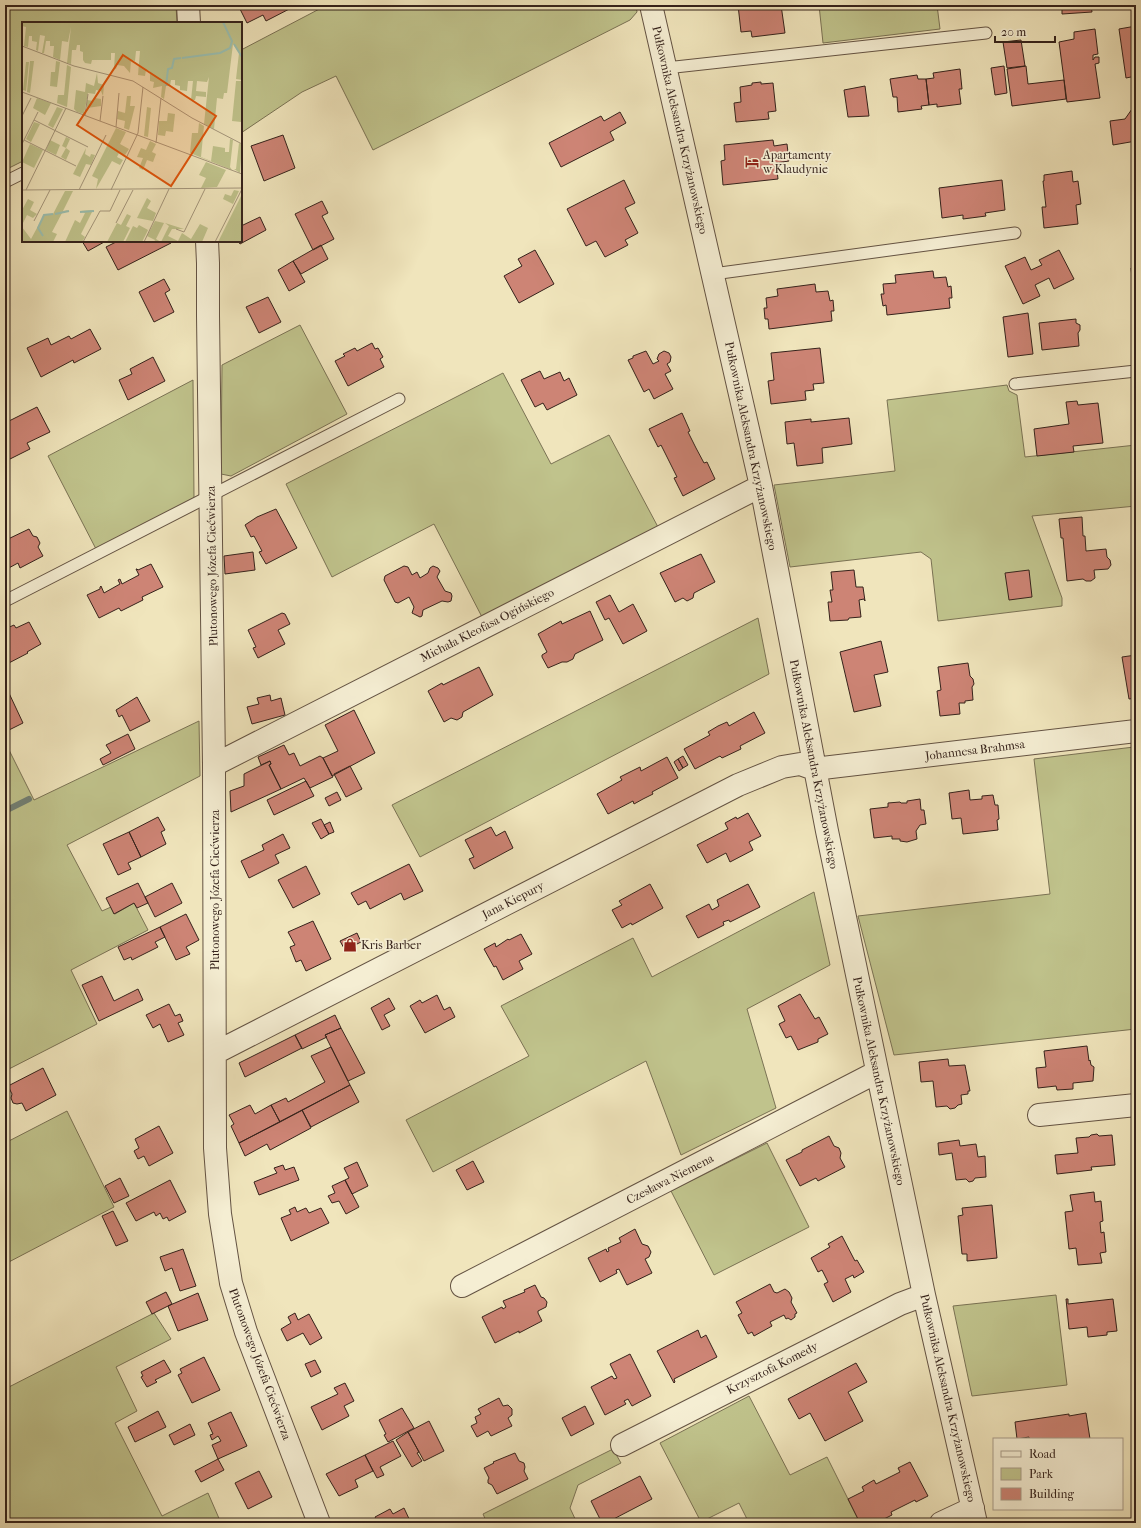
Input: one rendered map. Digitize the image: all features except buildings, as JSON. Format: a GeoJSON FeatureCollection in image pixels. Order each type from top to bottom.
{"type":"FeatureCollection","features":[{"type":"Feature","properties":{"kind":"street"},"geometry":{"type":"LineString","coordinates":[[188,5],[190,22]]}},
{"type":"Feature","properties":{"kind":"street","name":"Pułkownika Aleksandra Krzyżanowskiego"},"geometry":{"type":"LineString","coordinates":[[651,5],[761,486],[814,769],[924,1296],[975,1516]]}},
{"type":"Feature","properties":{"kind":"street","name":"Plutonowego Józefa Ciećwierza"},"geometry":{"type":"LineString","coordinates":[[207,242],[214,765],[215,1148],[220,1214],[231,1283],[246,1332],[319,1523]]}},
{"type":"Feature","properties":{"kind":"street","name":"Michała Kleofasa Ogińskiego"},"geometry":{"type":"LineString","coordinates":[[214,765],[761,486]]}},
{"type":"Feature","properties":{"kind":"street","name":"Johannesa Brahmsa"},"geometry":{"type":"LineString","coordinates":[[814,769],[1136,731]]}},
{"type":"Feature","properties":{"kind":"street","name":"Jana Kiepury"},"geometry":{"type":"LineString","coordinates":[[215,1053],[738,785],[782,767],[800,764],[814,769]]}},
{"type":"Feature","properties":{"kind":"street","name":"Czesława Niemena"},"geometry":{"type":"LineString","coordinates":[[462,1286],[878,1072]]}},
{"type":"Feature","properties":{"kind":"street"},"geometry":{"type":"LineString","coordinates":[[1039,1115],[1136,1105]]}},
{"type":"Feature","properties":{"kind":"street","name":"Krzysztofa Komedy"},"geometry":{"type":"LineString","coordinates":[[622,1445],[900,1304],[924,1296]]}},
{"type":"Feature","properties":{"kind":"street"},"geometry":{"type":"LineString","coordinates":[[941,1523],[975,1516]]}},
{"type":"Feature","properties":{"kind":"lane"},"geometry":{"type":"LineString","coordinates":[[666,68],[986,33]]}},
{"type":"Feature","properties":{"kind":"lane"},"geometry":{"type":"LineString","coordinates":[[5,182],[22,174]]}},
{"type":"Feature","properties":{"kind":"lane"},"geometry":{"type":"LineString","coordinates":[[713,274],[1015,233]]}},
{"type":"Feature","properties":{"kind":"lane"},"geometry":{"type":"LineString","coordinates":[[1015,384],[1136,371]]}},
{"type":"Feature","properties":{"kind":"lane"},"geometry":{"type":"LineString","coordinates":[[5,601],[399,399]]}},
{"type":"Feature","properties":{"kind":"green space"},"geometry":{"type":"Polygon","coordinates":[[[9,5],[176,5],[177,22],[22,22],[22,162],[5,170],[5,7],[9,5]]]}},
{"type":"Feature","properties":{"kind":"green space"},"geometry":{"type":"Polygon","coordinates":[[[327,5],[636,5],[637,12],[630,20],[373,150],[336,76],[302,92],[242,132],[242,49],[327,5]]]}},
{"type":"Feature","properties":{"kind":"green space"},"geometry":{"type":"Polygon","coordinates":[[[819,5],[937,5],[940,29],[823,43],[819,5]]]}},
{"type":"Feature","properties":{"kind":"green space"},"geometry":{"type":"Polygon","coordinates":[[[300,325],[347,414],[231,476],[221,474],[222,365],[300,325]]]}},
{"type":"Feature","properties":{"kind":"green space"},"geometry":{"type":"Polygon","coordinates":[[[503,373],[551,464],[609,435],[658,527],[482,617],[434,524],[332,577],[286,484],[503,373]]]}},
{"type":"Feature","properties":{"kind":"green space"},"geometry":{"type":"Polygon","coordinates":[[[193,380],[194,498],[96,549],[48,456],[193,380]]]}},
{"type":"Feature","properties":{"kind":"green space"},"geometry":{"type":"Polygon","coordinates":[[[1007,385],[1009,391],[1017,395],[1025,457],[1136,445],[1136,506],[1032,516],[1062,598],[1062,606],[938,621],[931,559],[921,552],[790,567],[774,485],[895,471],[887,400],[1007,385]]]}},
{"type":"Feature","properties":{"kind":"green space"},"geometry":{"type":"Polygon","coordinates":[[[758,618],[769,674],[420,857],[392,805],[758,618]]]}},
{"type":"Feature","properties":{"kind":"green space"},"geometry":{"type":"Polygon","coordinates":[[[199,721],[200,776],[67,845],[102,911],[111,907],[115,914],[134,903],[148,930],[71,970],[97,1024],[5,1071],[5,746],[7,746],[34,800],[199,721]]]}},
{"type":"Feature","properties":{"kind":"green space"},"geometry":{"type":"Polygon","coordinates":[[[1134,747],[1136,762],[1136,1029],[894,1055],[858,916],[1050,894],[1034,759],[1134,747]]]}},
{"type":"Feature","properties":{"kind":"green space"},"geometry":{"type":"Polygon","coordinates":[[[814,892],[830,965],[747,1009],[776,1108],[681,1155],[646,1061],[433,1172],[406,1120],[529,1056],[501,1006],[633,938],[652,977],[814,892]]]}},
{"type":"Feature","properties":{"kind":"green space"},"geometry":{"type":"Polygon","coordinates":[[[67,1111],[114,1207],[5,1264],[5,1143],[67,1111]]]}},
{"type":"Feature","properties":{"kind":"green space"},"geometry":{"type":"Polygon","coordinates":[[[767,1143],[809,1227],[714,1275],[671,1191],[767,1143]]]}},
{"type":"Feature","properties":{"kind":"green space"},"geometry":{"type":"Polygon","coordinates":[[[1056,1295],[1067,1385],[972,1396],[953,1306],[1056,1295]]]}},
{"type":"Feature","properties":{"kind":"green space"},"geometry":{"type":"Polygon","coordinates":[[[154,1313],[171,1339],[116,1367],[137,1411],[115,1423],[162,1516],[208,1493],[221,1523],[5,1523],[5,1389],[154,1313]]]}},
{"type":"Feature","properties":{"kind":"green space"},"geometry":{"type":"Polygon","coordinates":[[[749,1396],[790,1475],[827,1457],[860,1523],[749,1523],[739,1503],[701,1522],[660,1443],[749,1396]]]}},
{"type":"Feature","properties":{"kind":"green space"},"geometry":{"type":"Polygon","coordinates":[[[613,1449],[621,1463],[578,1485],[570,1508],[577,1523],[487,1523],[483,1514],[613,1449]]]}},
{"type":"Feature","properties":{"kind":"waterway"},"geometry":{"type":"LineString","coordinates":[[5,811],[29,799]]}},
{"type":"Feature","properties":{"kind":"place","name":"Apartamenty w Klaudynie"},"geometry":{"type":"Point","coordinates":[752,162]}},
{"type":"Feature","properties":{"kind":"place","name":"Kris Barber"},"geometry":{"type":"Point","coordinates":[350,945]}}]}
